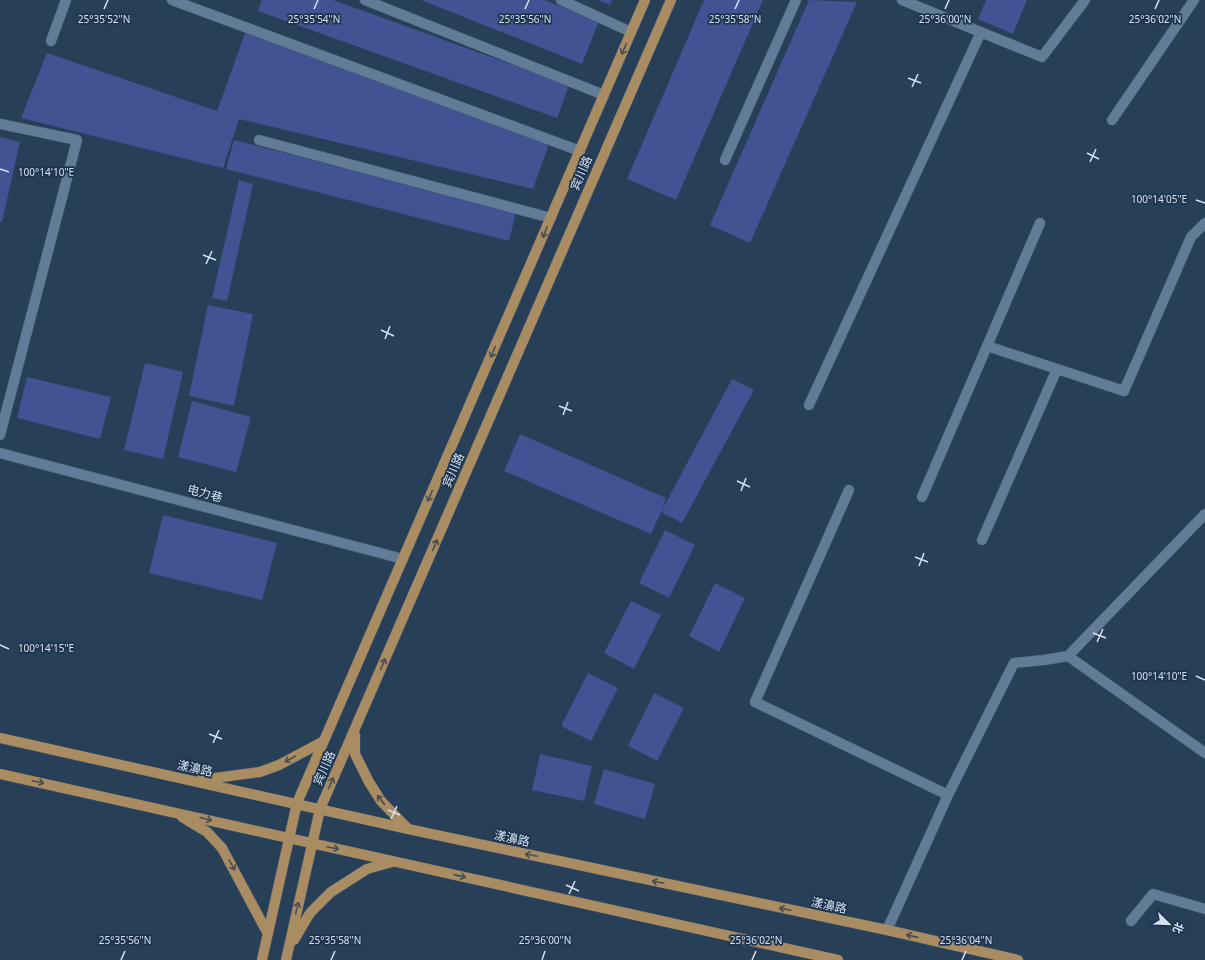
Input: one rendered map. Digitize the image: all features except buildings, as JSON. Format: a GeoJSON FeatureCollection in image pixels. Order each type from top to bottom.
{"type":"FeatureCollection","features":[{"type":"Feature","properties":{"kind":"main road","name":"宾川路"},"geometry":{"type":"LineString","coordinates":[[262,960],[297,803],[645,0]]}},
{"type":"Feature","properties":{"kind":"main road","name":"宾川路"},"geometry":{"type":"LineString","coordinates":[[286,960],[320,809],[671,0]]}},
{"type":"Feature","properties":{"kind":"main road"},"geometry":{"type":"LineString","coordinates":[[354,729],[355,754],[369,782],[381,801],[408,829]]}},
{"type":"Feature","properties":{"kind":"main road","name":"漾濞路"},"geometry":{"type":"LineString","coordinates":[[0,738],[297,803],[408,829],[887,930],[1018,960]]}},
{"type":"Feature","properties":{"kind":"main road"},"geometry":{"type":"LineString","coordinates":[[194,781],[260,772],[279,765],[324,741]]}},
{"type":"Feature","properties":{"kind":"main road"},"geometry":{"type":"LineString","coordinates":[[0,774],[838,960]]}},
{"type":"Feature","properties":{"kind":"main road"},"geometry":{"type":"LineString","coordinates":[[174,812],[207,832],[222,848],[268,934]]}},
{"type":"Feature","properties":{"kind":"main road"},"geometry":{"type":"LineString","coordinates":[[288,949],[310,913],[331,892],[367,869],[394,862]]}},
{"type":"Feature","properties":{"kind":"street"},"geometry":{"type":"LineString","coordinates":[[51,41],[66,0]]}},
{"type":"Feature","properties":{"kind":"street"},"geometry":{"type":"LineString","coordinates":[[172,0],[580,151]]}},
{"type":"Feature","properties":{"kind":"street"},"geometry":{"type":"LineString","coordinates":[[368,0],[604,95]]}},
{"type":"Feature","properties":{"kind":"street"},"geometry":{"type":"LineString","coordinates":[[561,0],[631,32]]}},
{"type":"Feature","properties":{"kind":"street"},"geometry":{"type":"LineString","coordinates":[[725,160],[796,0]]}},
{"type":"Feature","properties":{"kind":"street"},"geometry":{"type":"LineString","coordinates":[[902,0],[1042,57],[1085,0]]}},
{"type":"Feature","properties":{"kind":"street"},"geometry":{"type":"LineString","coordinates":[[1112,120],[1194,0]]}},
{"type":"Feature","properties":{"kind":"street"},"geometry":{"type":"LineString","coordinates":[[808,405],[982,32]]}},
{"type":"Feature","properties":{"kind":"street"},"geometry":{"type":"LineString","coordinates":[[0,124],[77,140],[0,435]]}},
{"type":"Feature","properties":{"kind":"street"},"geometry":{"type":"LineString","coordinates":[[259,140],[551,218]]}},
{"type":"Feature","properties":{"kind":"street"},"geometry":{"type":"LineString","coordinates":[[922,497],[1040,222]]}},
{"type":"Feature","properties":{"kind":"street"},"geometry":{"type":"LineString","coordinates":[[987,346],[1124,391],[1191,237],[1205,223]]}},
{"type":"Feature","properties":{"kind":"street"},"geometry":{"type":"LineString","coordinates":[[982,540],[1057,369]]}},
{"type":"Feature","properties":{"kind":"street","name":"电力巷"},"geometry":{"type":"LineString","coordinates":[[0,453],[403,559]]}},
{"type":"Feature","properties":{"kind":"street"},"geometry":{"type":"LineString","coordinates":[[849,490],[755,702],[948,795]]}},
{"type":"Feature","properties":{"kind":"street"},"geometry":{"type":"LineString","coordinates":[[887,930],[948,795],[1014,663],[1068,656],[1205,514]]}},
{"type":"Feature","properties":{"kind":"street"},"geometry":{"type":"LineString","coordinates":[[1068,656],[1205,753]]}},
{"type":"Feature","properties":{"kind":"street"},"geometry":{"type":"LineString","coordinates":[[1131,921],[1153,894],[1205,909]]}}]}
